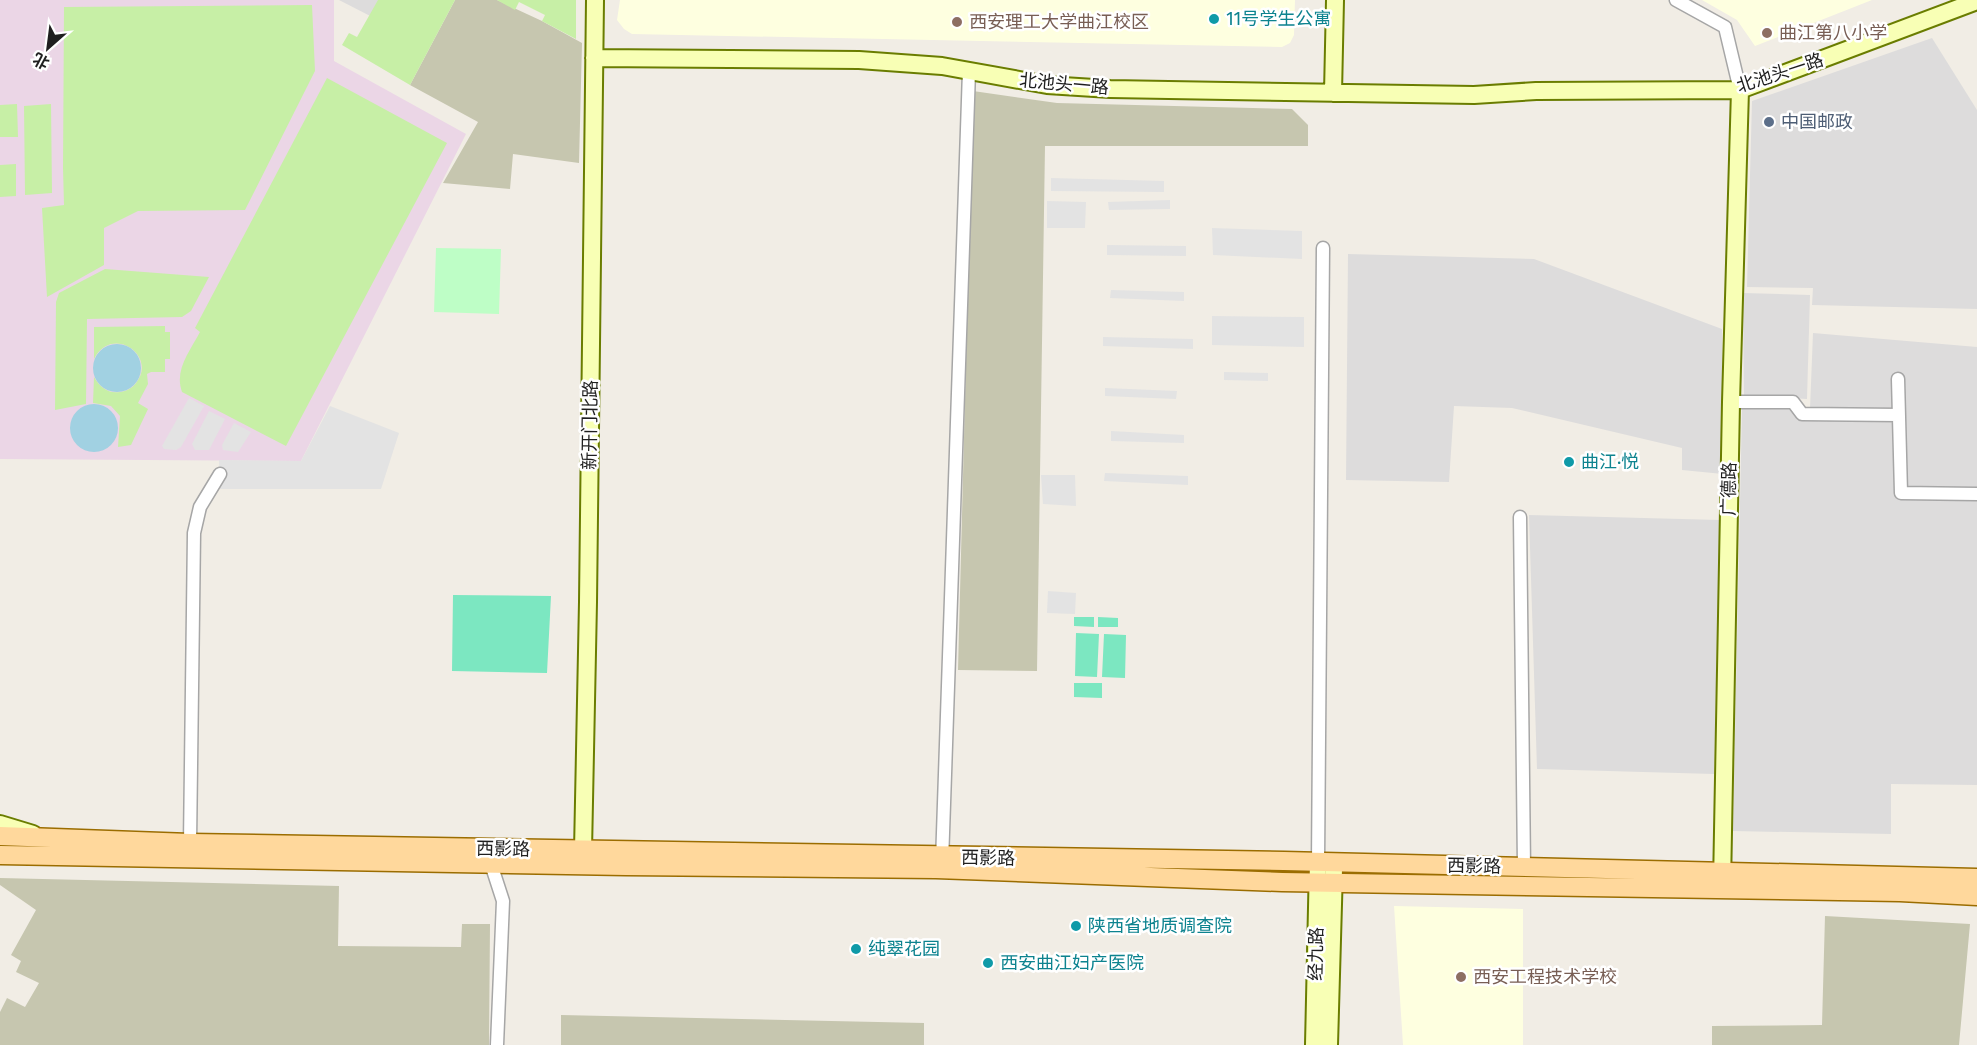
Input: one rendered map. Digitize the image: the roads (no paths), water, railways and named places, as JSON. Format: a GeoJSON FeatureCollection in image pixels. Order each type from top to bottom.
{"type":"FeatureCollection","features":[{"type":"Feature","properties":{"kind":"main road","name":"西影路"},"geometry":{"type":"LineString","coordinates":[[0,836],[942,863],[1326,883],[1722,881],[1901,875],[1977,879]]}},
{"type":"Feature","properties":{"kind":"main road","name":"西影路"},"geometry":{"type":"LineString","coordinates":[[4,855],[491,864],[1326,862],[1524,867],[1977,896]]}},
{"type":"Feature","properties":{"kind":"street","name":"新开门北路"},"geometry":{"type":"LineString","coordinates":[[583,851],[595,0]]}},
{"type":"Feature","properties":{"kind":"street"},"geometry":{"type":"LineString","coordinates":[[1325,0],[1328,87]]}},
{"type":"Feature","properties":{"kind":"street"},"geometry":{"type":"LineString","coordinates":[[1328,87],[1335,0]]}},
{"type":"Feature","properties":{"kind":"street"},"geometry":{"type":"LineString","coordinates":[[1676,0],[1725,27],[1740,90]]}},
{"type":"Feature","properties":{"kind":"street","name":"北池头一路"},"geometry":{"type":"LineString","coordinates":[[594,53],[944,55],[995,67],[1059,75],[1474,95],[1536,91],[1740,90],[1977,1]]}},
{"type":"Feature","properties":{"kind":"street","name":"北池头一路"},"geometry":{"type":"LineString","coordinates":[[594,53],[859,60],[942,66],[1021,81],[1071,86],[1328,87]]}},
{"type":"Feature","properties":{"kind":"street"},"geometry":{"type":"LineString","coordinates":[[942,863],[969,71]]}},
{"type":"Feature","properties":{"kind":"street","name":"广德路"},"geometry":{"type":"LineString","coordinates":[[1722,881],[1731,402],[1740,90]]}},
{"type":"Feature","properties":{"kind":"street"},"geometry":{"type":"LineString","coordinates":[[1323,248],[1326,862]]}},
{"type":"Feature","properties":{"kind":"street"},"geometry":{"type":"LineString","coordinates":[[1898,379],[1901,493],[1977,494]]}},
{"type":"Feature","properties":{"kind":"street"},"geometry":{"type":"LineString","coordinates":[[1731,402],[1793,402],[1802,414],[1899,415]]}},
{"type":"Feature","properties":{"kind":"street"},"geometry":{"type":"LineString","coordinates":[[190,843],[194,533],[200,507],[220,474]]}},
{"type":"Feature","properties":{"kind":"street"},"geometry":{"type":"LineString","coordinates":[[1520,518],[1524,867]]}},
{"type":"Feature","properties":{"kind":"street"},"geometry":{"type":"LineString","coordinates":[[0,824],[42,837]]}},
{"type":"Feature","properties":{"kind":"street","name":"经九路"},"geometry":{"type":"LineString","coordinates":[[1326,862],[1329,1045]]}},
{"type":"Feature","properties":{"kind":"street"},"geometry":{"type":"LineString","coordinates":[[491,864],[503,901],[497,1045]]}},
{"type":"Feature","properties":{"kind":"street","name":"经九路"},"geometry":{"type":"LineString","coordinates":[[1314,1045],[1326,883]]}},
{"type":"Feature","properties":{"kind":"water"},"geometry":{"type":"Polygon","coordinates":[[[117,344],[134,351],[141,368],[134,385],[117,392],[100,385],[93,368],[100,351],[117,344]]]}},
{"type":"Feature","properties":{"kind":"water"},"geometry":{"type":"Polygon","coordinates":[[[94,404],[111,411],[118,428],[111,445],[94,452],[77,445],[70,428],[77,411],[94,404]]]}},
{"type":"Feature","properties":{"kind":"place","name":"11号学生公寓"},"geometry":{"type":"Point","coordinates":[1214,19]}},
{"type":"Feature","properties":{"kind":"place","name":"西安理工大学曲江校区"},"geometry":{"type":"Point","coordinates":[957,22]}},
{"type":"Feature","properties":{"kind":"place","name":"曲江第八小学"},"geometry":{"type":"Point","coordinates":[1767,33]}},
{"type":"Feature","properties":{"kind":"place","name":"中国邮政"},"geometry":{"type":"Point","coordinates":[1769,122]}},
{"type":"Feature","properties":{"kind":"place","name":"曲江·悦"},"geometry":{"type":"Point","coordinates":[1569,462]}},
{"type":"Feature","properties":{"kind":"place","name":"陕西省地质调查院"},"geometry":{"type":"Point","coordinates":[1076,926]}},
{"type":"Feature","properties":{"kind":"place","name":"纯翠花园"},"geometry":{"type":"Point","coordinates":[856,949]}},
{"type":"Feature","properties":{"kind":"place","name":"西安曲江妇产医院"},"geometry":{"type":"Point","coordinates":[988,963]}},
{"type":"Feature","properties":{"kind":"place","name":"西安工程技术学校"},"geometry":{"type":"Point","coordinates":[1461,977]}}]}
